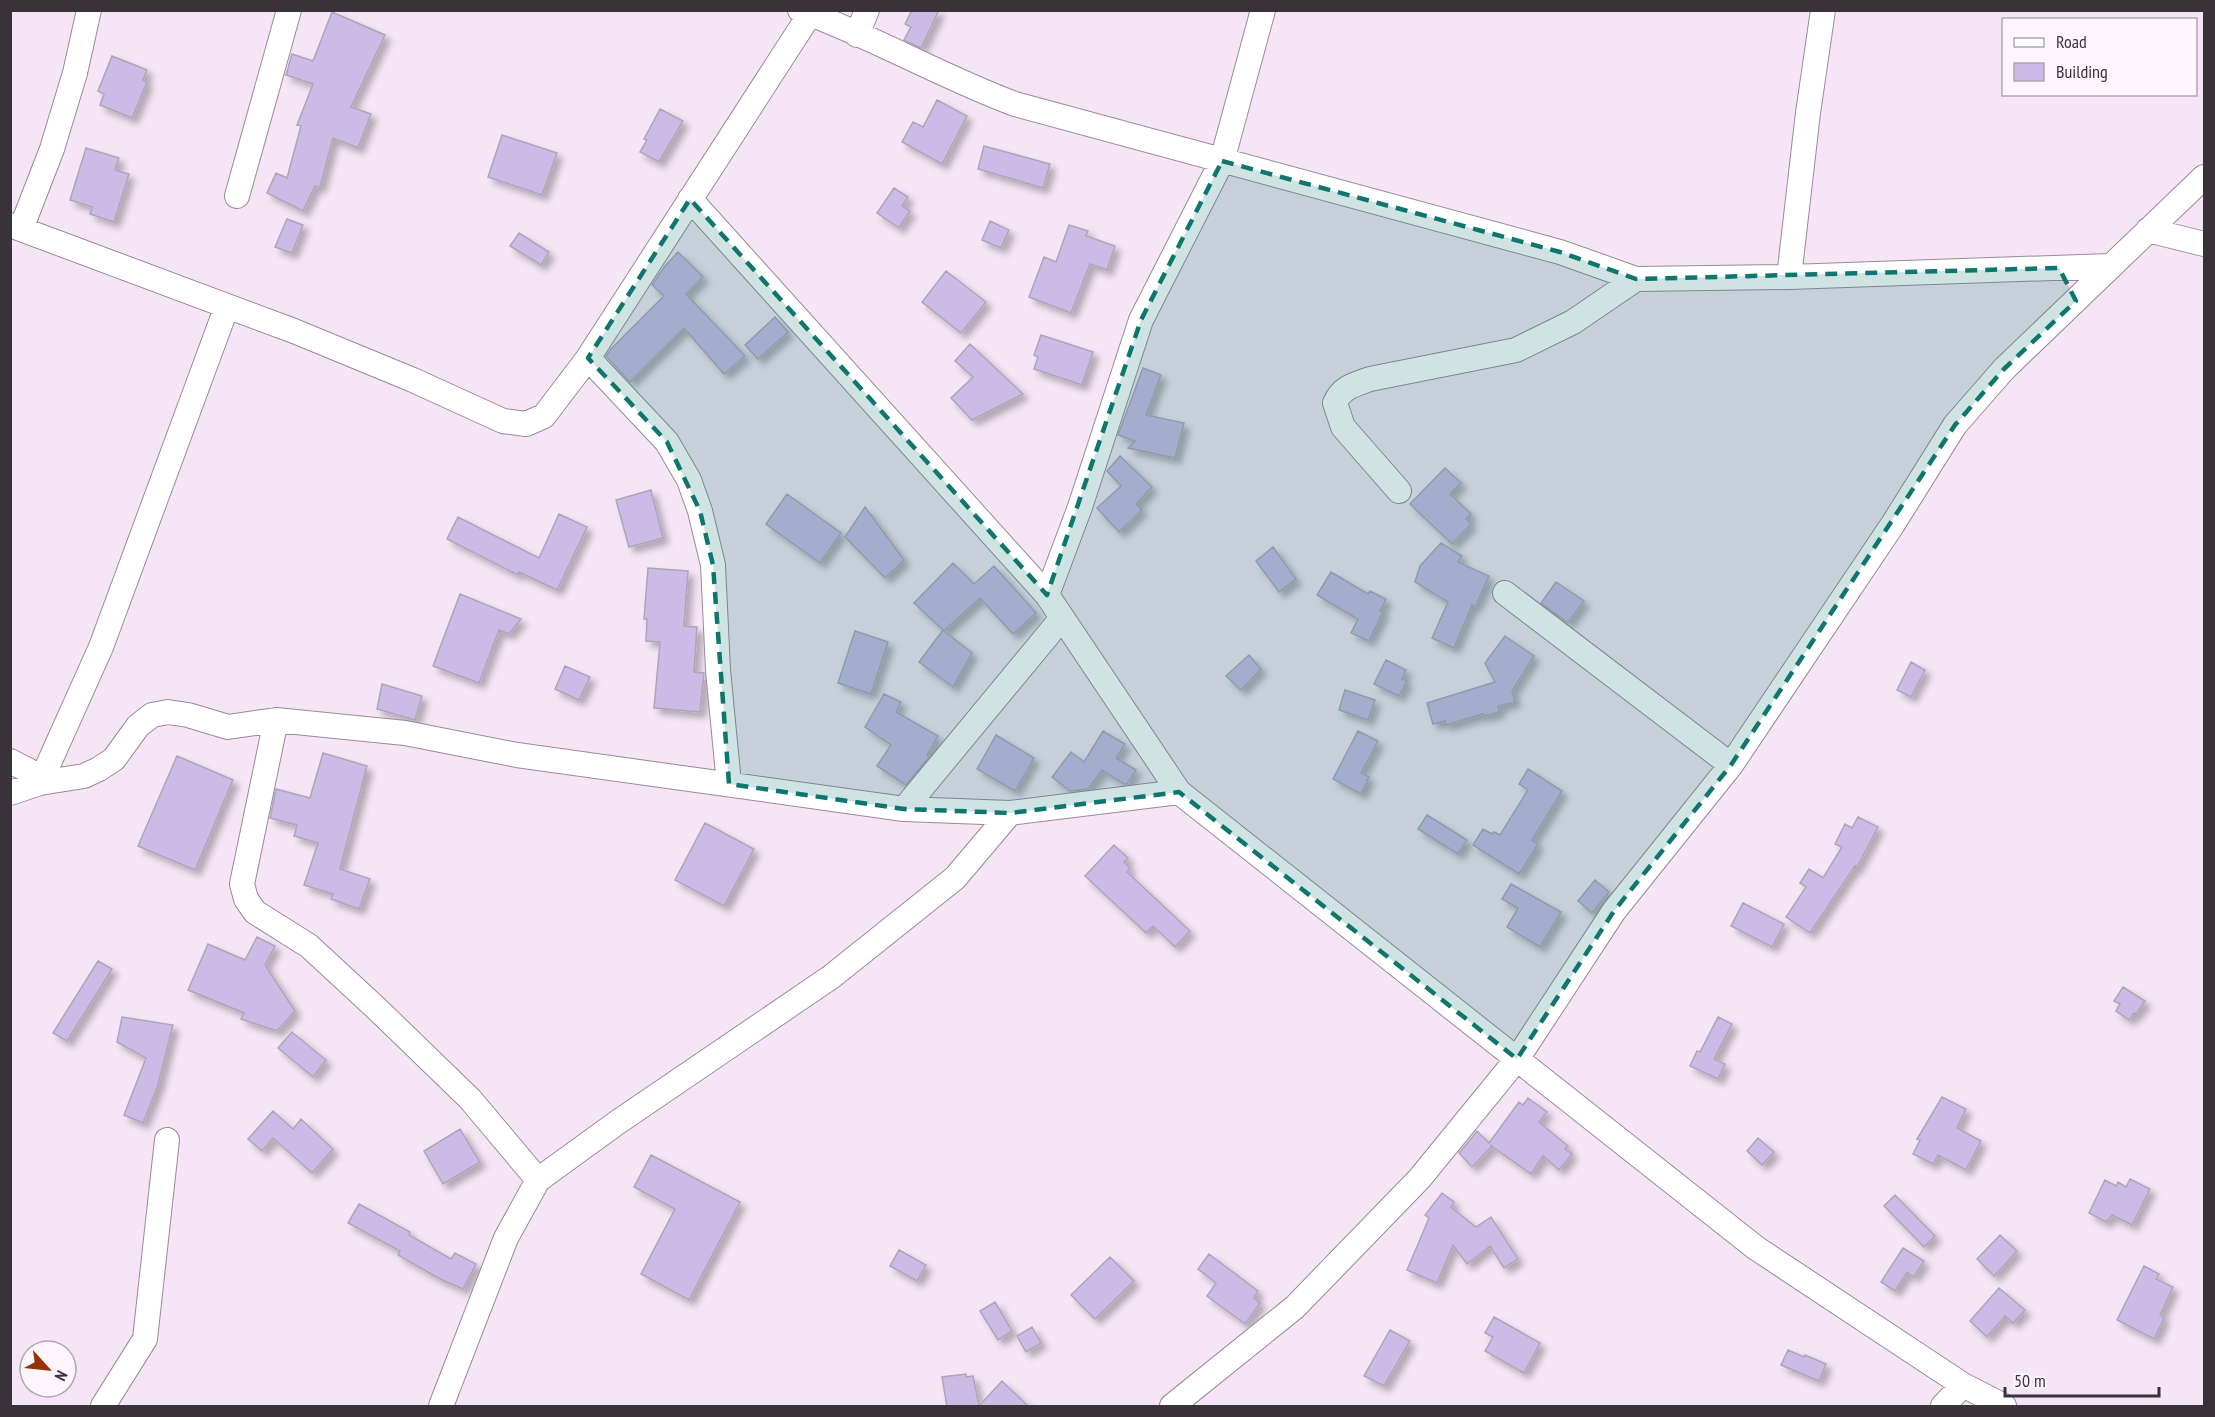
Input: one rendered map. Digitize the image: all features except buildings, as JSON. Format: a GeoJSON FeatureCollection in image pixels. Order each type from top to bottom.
{"type":"FeatureCollection","features":[{"type":"Feature","properties":{"kind":"street"},"geometry":{"type":"LineString","coordinates":[[89,10],[75,73],[52,149],[16,227],[227,306],[413,380],[503,421],[526,424],[544,416],[588,358],[690,199],[805,12],[911,58],[977,90],[1015,104],[1560,252],[1636,279],[1789,277],[2110,266]]}},
{"type":"Feature","properties":{"kind":"street"},"geometry":{"type":"LineString","coordinates":[[237,196],[289,10]]}},
{"type":"Feature","properties":{"kind":"street"},"geometry":{"type":"LineString","coordinates":[[857,35],[867,10]]}},
{"type":"Feature","properties":{"kind":"street"},"geometry":{"type":"LineString","coordinates":[[1047,595],[1080,507],[1141,320],[1222,161],[1263,10]]}},
{"type":"Feature","properties":{"kind":"street"},"geometry":{"type":"LineString","coordinates":[[1789,277],[1823,10]]}},
{"type":"Feature","properties":{"kind":"street"},"geometry":{"type":"LineString","coordinates":[[1172,1407],[1295,1307],[1420,1178],[1516,1059],[1614,911],[1731,765],[1893,524],[1955,425],[2004,369],[2205,177]]}},
{"type":"Feature","properties":{"kind":"street"},"geometry":{"type":"LineString","coordinates":[[690,199],[1047,595],[1179,792],[1756,1248],[1963,1385],[2004,1407]]}},
{"type":"Feature","properties":{"kind":"street"},"geometry":{"type":"LineString","coordinates":[[2148,230],[2205,244]]}},
{"type":"Feature","properties":{"kind":"street"},"geometry":{"type":"LineString","coordinates":[[2059,268],[2076,301]]}},
{"type":"Feature","properties":{"kind":"street"},"geometry":{"type":"LineString","coordinates":[[1399,491],[1342,427],[1335,403],[1339,394],[1347,387],[1370,379],[1516,350],[1573,322],[1636,279]]}},
{"type":"Feature","properties":{"kind":"street"},"geometry":{"type":"LineString","coordinates":[[40,780],[101,647],[227,306]]}},
{"type":"Feature","properties":{"kind":"street"},"geometry":{"type":"LineString","coordinates":[[588,358],[667,442],[689,480],[700,511],[712,565],[718,670],[729,784]]}},
{"type":"Feature","properties":{"kind":"street"},"geometry":{"type":"LineString","coordinates":[[1505,593],[1731,765]]}},
{"type":"Feature","properties":{"kind":"street"},"geometry":{"type":"LineString","coordinates":[[904,809],[1062,618]]}},
{"type":"Feature","properties":{"kind":"street"},"geometry":{"type":"LineString","coordinates":[[10,793],[40,780],[84,776],[99,769],[114,759],[138,726],[152,715],[168,712],[188,715],[228,727],[276,720],[405,733],[517,755],[904,809],[1010,813],[1179,792]]}},
{"type":"Feature","properties":{"kind":"street"},"geometry":{"type":"LineString","coordinates":[[276,720],[242,884],[246,899],[255,912],[309,946],[376,1008],[470,1100],[538,1180]]}},
{"type":"Feature","properties":{"kind":"street"},"geometry":{"type":"LineString","coordinates":[[10,760],[40,780]]}},
{"type":"Feature","properties":{"kind":"street"},"geometry":{"type":"LineString","coordinates":[[441,1407],[506,1238],[538,1180],[618,1122],[831,977],[955,878],[1010,813]]}},
{"type":"Feature","properties":{"kind":"street"},"geometry":{"type":"LineString","coordinates":[[103,1407],[145,1339],[167,1140]]}},
{"type":"Feature","properties":{"kind":"street"},"geometry":{"type":"LineString","coordinates":[[1943,1407],[1963,1385]]}},
{"type":"Feature","properties":{"kind":"highlighted area"},"geometry":{"type":"Polygon","coordinates":[[[1222,161],[1560,252],[1636,279],[2059,268],[2076,301],[2004,369],[1955,425],[1731,765],[1614,911],[1517,1059],[1179,792],[1010,813],[904,809],[729,784],[713,565],[700,511],[667,442],[588,358],[690,199],[1047,595],[1141,320],[1222,161]]]}}]}
